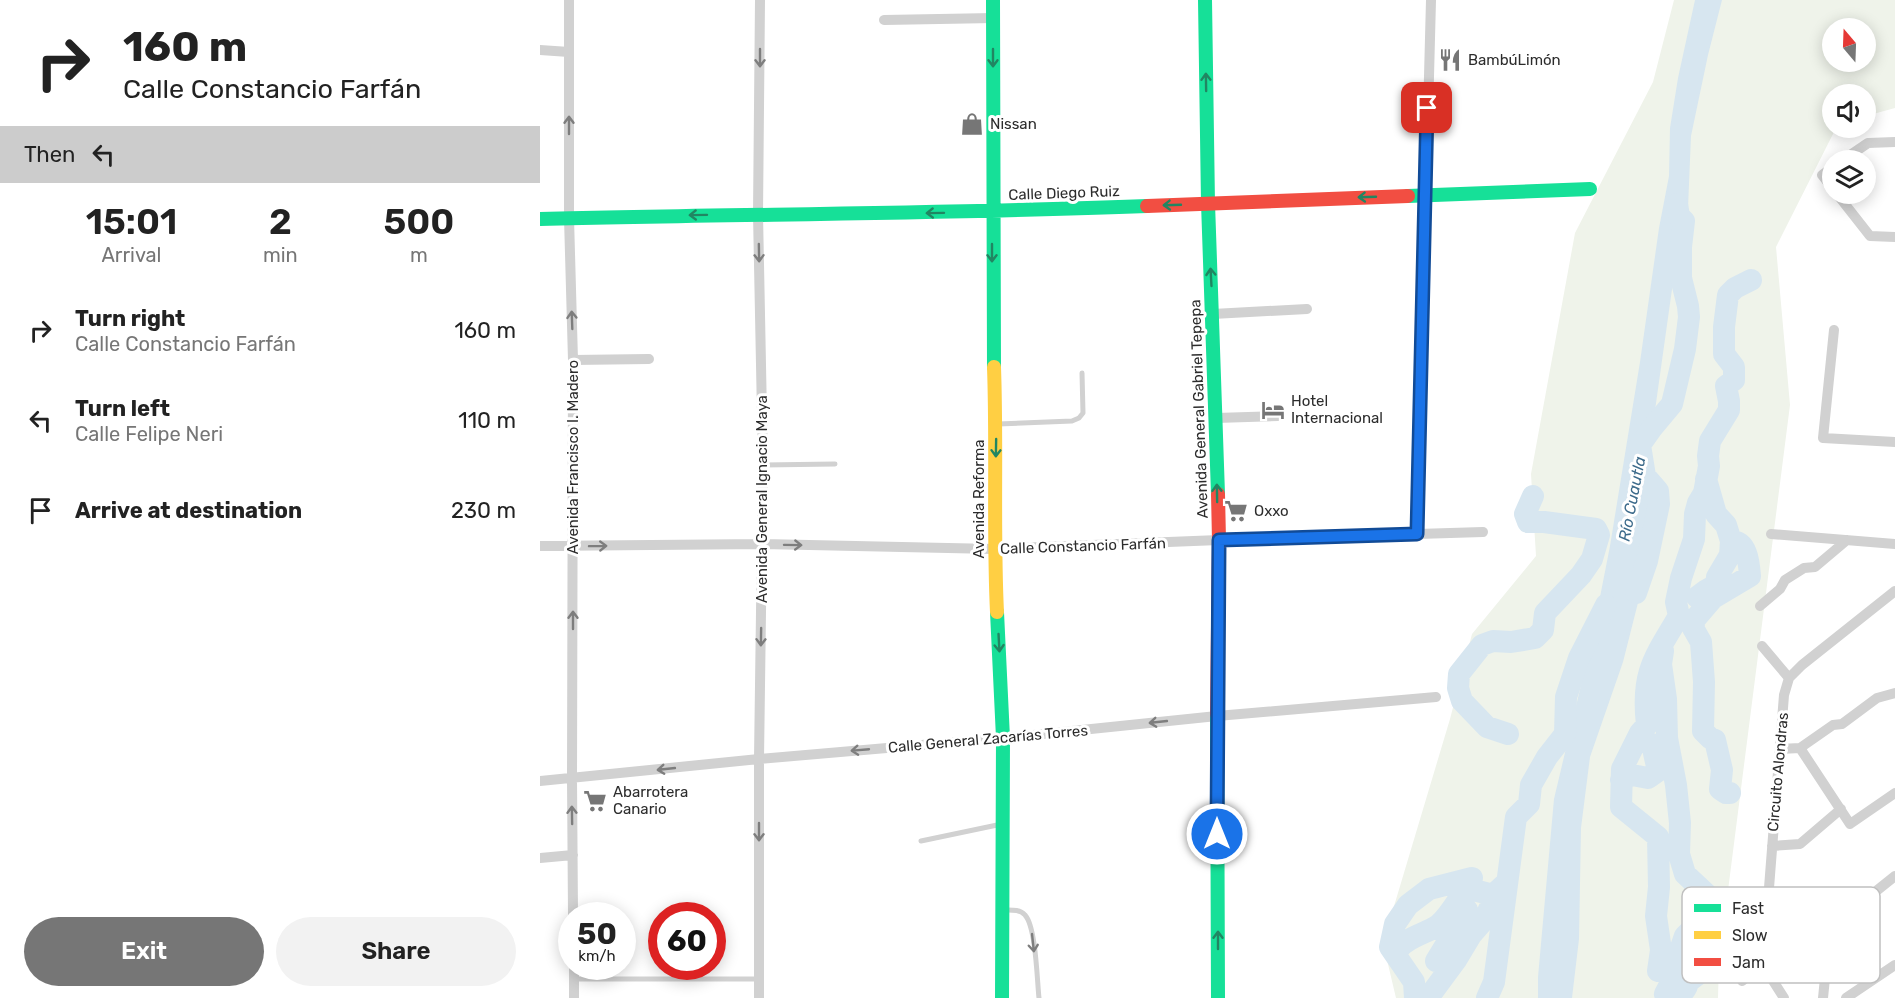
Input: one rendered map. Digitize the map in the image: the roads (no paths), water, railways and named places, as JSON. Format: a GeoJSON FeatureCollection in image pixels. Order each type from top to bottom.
{"type":"FeatureCollection","features":[{"type":"Feature","properties":{"kind":"main road","name":"Avenida Reforma"},"geometry":{"type":"LineString","coordinates":[[993,0],[992,212],[996,424],[994,549],[1003,738],[1002,998]]}},
{"type":"Feature","properties":{"kind":"main road","name":"Avenida General Gabriel Tepepa"},"geometry":{"type":"LineString","coordinates":[[1205,0],[1208,203],[1219,540],[1216,716],[1218,998]]}},
{"type":"Feature","properties":{"kind":"main road","name":"Calle Diego Ruiz"},"geometry":{"type":"LineString","coordinates":[[540,219],[992,212],[1590,189]]}},
{"type":"Feature","properties":{"kind":"street","name":"Avenida Francisco I. Madero"},"geometry":{"type":"LineString","coordinates":[[569,0],[569,218],[573,360],[573,902]]}},
{"type":"Feature","properties":{"kind":"street","name":"Avenida General Ignacio Maya"},"geometry":{"type":"LineString","coordinates":[[759,998],[759,759],[763,544],[758,214],[760,0]]}},
{"type":"Feature","properties":{"kind":"street"},"geometry":{"type":"LineString","coordinates":[[1417,534],[1431,0]]}},
{"type":"Feature","properties":{"kind":"street"},"geometry":{"type":"LineString","coordinates":[[884,20],[994,18]]}},
{"type":"Feature","properties":{"kind":"street"},"geometry":{"type":"LineString","coordinates":[[540,50],[569,52]]}},
{"type":"Feature","properties":{"kind":"street"},"geometry":{"type":"LineString","coordinates":[[1858,150],[1869,143],[1895,142]]}},
{"type":"Feature","properties":{"kind":"street"},"geometry":{"type":"LineString","coordinates":[[1845,204],[1870,236],[1893,236]]}},
{"type":"Feature","properties":{"kind":"street"},"geometry":{"type":"LineString","coordinates":[[1213,314],[1307,309]]}},
{"type":"Feature","properties":{"kind":"street"},"geometry":{"type":"LineString","coordinates":[[1834,330],[1823,438],[1895,442]]}},
{"type":"Feature","properties":{"kind":"street"},"geometry":{"type":"LineString","coordinates":[[573,360],[650,359]]}},
{"type":"Feature","properties":{"kind":"street"},"geometry":{"type":"LineString","coordinates":[[1215,418],[1278,416]]}},
{"type":"Feature","properties":{"kind":"street","name":"Calle Constancio Farfán"},"geometry":{"type":"LineString","coordinates":[[540,546],[763,544],[994,549],[1483,532]]}},
{"type":"Feature","properties":{"kind":"street"},"geometry":{"type":"LineString","coordinates":[[1771,534],[1895,544]]}},
{"type":"Feature","properties":{"kind":"street"},"geometry":{"type":"LineString","coordinates":[[1760,606],[1780,589],[1785,580],[1804,568],[1815,567],[1847,540]]}},
{"type":"Feature","properties":{"kind":"street"},"geometry":{"type":"LineString","coordinates":[[1762,646],[1789,678],[1802,665],[1895,591]]}},
{"type":"Feature","properties":{"kind":"street","name":"Circuito Alondras"},"geometry":{"type":"LineString","coordinates":[[1769,887],[1784,695],[1789,678]]}},
{"type":"Feature","properties":{"kind":"street"},"geometry":{"type":"LineString","coordinates":[[1780,749],[1800,748],[1833,725],[1842,723],[1877,698],[1895,693]]}},
{"type":"Feature","properties":{"kind":"street","name":"Calle General Zacarías Torres"},"geometry":{"type":"LineString","coordinates":[[540,781],[1216,716],[1436,698]]}},
{"type":"Feature","properties":{"kind":"street"},"geometry":{"type":"LineString","coordinates":[[1800,748],[1850,824],[1895,793]]}},
{"type":"Feature","properties":{"kind":"street"},"geometry":{"type":"LineString","coordinates":[[1772,846],[1800,844],[1841,809]]}},
{"type":"Feature","properties":{"kind":"street"},"geometry":{"type":"LineString","coordinates":[[540,858],[573,855]]}},
{"type":"Feature","properties":{"kind":"street"},"geometry":{"type":"LineString","coordinates":[[1880,888],[1895,876]]}},
{"type":"Feature","properties":{"kind":"street"},"geometry":{"type":"LineString","coordinates":[[1880,975],[1895,965]]}},
{"type":"Feature","properties":{"kind":"street"},"geometry":{"type":"LineString","coordinates":[[574,980],[574,998]]}},
{"type":"Feature","properties":{"kind":"street"},"geometry":{"type":"LineString","coordinates":[[1774,983],[1784,998]]}},
{"type":"Feature","properties":{"kind":"street"},"geometry":{"type":"LineString","coordinates":[[1823,998],[1824,983]]}},
{"type":"Feature","properties":{"kind":"street"},"geometry":{"type":"LineString","coordinates":[[1846,998],[1868,983]]}},
{"type":"Feature","properties":{"kind":"lane"},"geometry":{"type":"LineString","coordinates":[[996,424],[1072,421],[1079,418],[1083,413],[1082,373]]}},
{"type":"Feature","properties":{"kind":"lane"},"geometry":{"type":"LineString","coordinates":[[763,465],[835,464]]}},
{"type":"Feature","properties":{"kind":"lane"},"geometry":{"type":"LineString","coordinates":[[921,841],[1003,824]]}},
{"type":"Feature","properties":{"kind":"lane"},"geometry":{"type":"LineString","coordinates":[[1002,910],[1016,910],[1024,914],[1028,921],[1032,932],[1039,998]]}},
{"type":"Feature","properties":{"kind":"lane"},"geometry":{"type":"LineString","coordinates":[[636,979],[759,979]]}},
{"type":"Feature","properties":{"kind":"water","name":"Río Cuautla"},"geometry":{"type":"Polygon","coordinates":[[[1695,0],[1722,0],[1691,136],[1688,208],[1674,275],[1649,453],[1650,489],[1645,575],[1623,662],[1590,757],[1581,828],[1579,939],[1572,998],[1538,998],[1554,799],[1591,643],[1610,546],[1669,176],[1670,128],[1695,0]]]}},
{"type":"Feature","properties":{"kind":"waterway","name":"Río Cuautla"},"geometry":{"type":"LineString","coordinates":[[1636,593],[1647,561],[1659,504],[1658,491],[1645,476],[1640,445],[1672,404],[1685,349],[1689,317],[1681,278],[1684,221],[1679,216],[1677,204]]}},
{"type":"Feature","properties":{"kind":"waterway"},"geometry":{"type":"LineString","coordinates":[[1658,971],[1661,950],[1656,916],[1659,887],[1658,837],[1621,807],[1622,769],[1640,733],[1647,725],[1646,692],[1651,667],[1679,616],[1676,602],[1694,539],[1695,514],[1704,493],[1709,466],[1710,441],[1729,410],[1726,386],[1734,380],[1734,367],[1724,354],[1724,327],[1728,295],[1735,288],[1751,280]]}},
{"type":"Feature","properties":{"kind":"waterway"},"geometry":{"type":"LineString","coordinates":[[1697,597],[1716,585],[1717,577],[1730,555],[1731,541],[1726,525],[1716,514],[1706,479]]}},
{"type":"Feature","properties":{"kind":"waterway"},"geometry":{"type":"LineString","coordinates":[[1508,734],[1487,727],[1462,701],[1458,688],[1459,674],[1482,645],[1493,641],[1511,642],[1535,638],[1543,630],[1545,613],[1581,575],[1592,559],[1599,535],[1596,529],[1528,522],[1525,514],[1533,496]]}},
{"type":"Feature","properties":{"kind":"waterway"},"geometry":{"type":"LineString","coordinates":[[1730,793],[1720,789],[1722,770],[1715,740],[1703,731],[1704,682],[1701,642],[1693,628],[1695,619],[1713,598],[1750,576],[1744,548],[1741,544],[1731,541]]}},
{"type":"Feature","properties":{"kind":"waterway"},"geometry":{"type":"LineString","coordinates":[[1487,998],[1494,982],[1516,817],[1529,804],[1531,785],[1547,757],[1565,734],[1566,697],[1579,658],[1606,605]]}},
{"type":"Feature","properties":{"kind":"waterway"},"geometry":{"type":"LineString","coordinates":[[1663,651],[1661,664],[1666,699],[1667,738],[1680,823],[1679,854],[1685,874],[1699,887]]}},
{"type":"Feature","properties":{"kind":"waterway"},"geometry":{"type":"LineString","coordinates":[[1621,780],[1632,775],[1648,778],[1658,771],[1652,744]]}},
{"type":"Feature","properties":{"kind":"waterway"},"geometry":{"type":"LineString","coordinates":[[1415,998],[1414,982],[1390,947],[1395,924],[1408,905],[1429,889],[1472,878]]}},
{"type":"Feature","properties":{"kind":"waterway"},"geometry":{"type":"LineString","coordinates":[[1396,955],[1398,949],[1407,941],[1441,923],[1466,888],[1493,895],[1506,883]]}},
{"type":"Feature","properties":{"kind":"waterway"},"geometry":{"type":"LineString","coordinates":[[1428,998],[1471,935],[1484,920],[1493,901],[1493,895]]}},
{"type":"Feature","properties":{"kind":"waterway"},"geometry":{"type":"LineString","coordinates":[[1436,961],[1467,910]]}},
{"type":"Feature","properties":{"kind":"waterway"},"geometry":{"type":"LineString","coordinates":[[1668,998],[1665,994],[1674,977],[1682,945]]}},
{"type":"Feature","properties":{"kind":"waterway"},"geometry":{"type":"LineString","coordinates":[[1675,998],[1684,991],[1688,983]]}},
{"type":"Feature","properties":{"kind":"place","name":"BambúLimón"},"geometry":{"type":"Point","coordinates":[1450,60]}},
{"type":"Feature","properties":{"kind":"place","name":"Nissan"},"geometry":{"type":"Point","coordinates":[972,124]}},
{"type":"Feature","properties":{"kind":"place","name":"Hotel Internacional"},"geometry":{"type":"Point","coordinates":[1273,410]}},
{"type":"Feature","properties":{"kind":"place","name":"Oxxo"},"geometry":{"type":"Point","coordinates":[1236,511]}},
{"type":"Feature","properties":{"kind":"place","name":"Abarrotera Canario"},"geometry":{"type":"Point","coordinates":[595,801]}}]}
